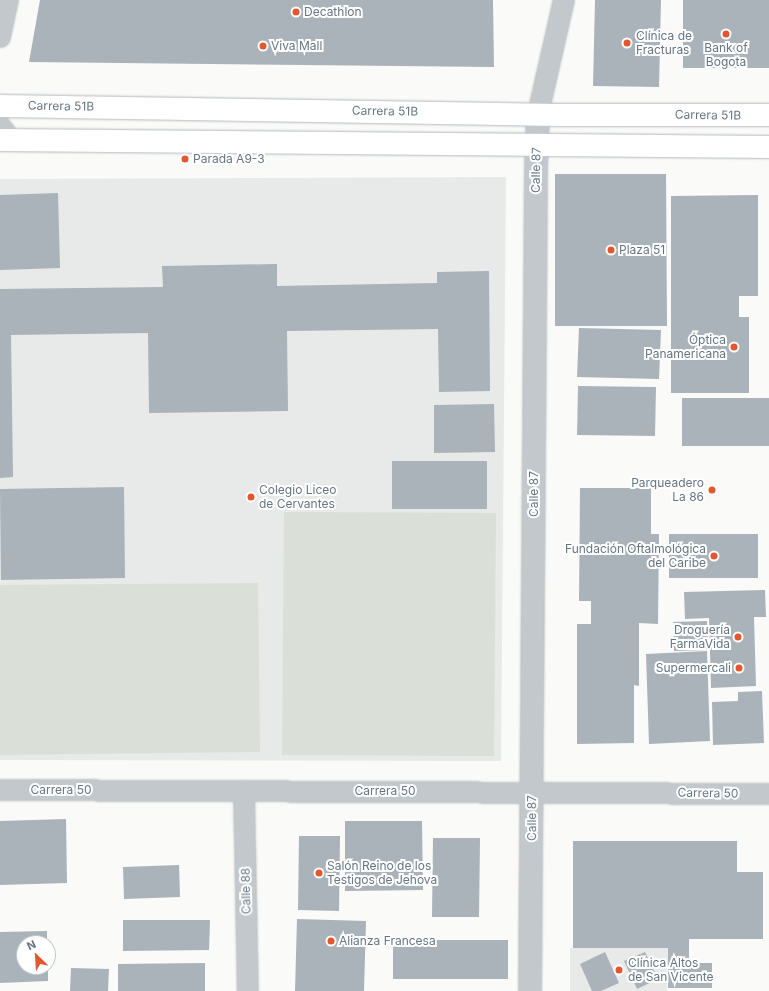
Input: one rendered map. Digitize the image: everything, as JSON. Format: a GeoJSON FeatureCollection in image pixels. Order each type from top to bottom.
{"type":"FeatureCollection","features":[{"type":"Feature","properties":{"kind":"main road","name":"Carrera 51B"},"geometry":{"type":"LineString","coordinates":[[0,106],[538,114],[769,115]]}},
{"type":"Feature","properties":{"kind":"main road"},"geometry":{"type":"LineString","coordinates":[[4,135],[537,146],[769,147]]}},
{"type":"Feature","properties":{"kind":"street"},"geometry":{"type":"LineString","coordinates":[[0,37],[8,0]]}},
{"type":"Feature","properties":{"kind":"street","name":"Calle 87"},"geometry":{"type":"LineString","coordinates":[[530,991],[538,114],[564,0]]}},
{"type":"Feature","properties":{"kind":"street","name":"Carrera 50"},"geometry":{"type":"LineString","coordinates":[[0,790],[532,791],[769,794]]}},
{"type":"Feature","properties":{"kind":"street","name":"Calle 88"},"geometry":{"type":"LineString","coordinates":[[244,791],[248,991]]}},
{"type":"Feature","properties":{"kind":"shaded area","name":"Colegio Liceo de Cervantes"},"geometry":{"type":"Polygon","coordinates":[[[506,177],[501,761],[0,760],[0,179],[506,177]]]}},
{"type":"Feature","properties":{"kind":"shaded area"},"geometry":{"type":"Polygon","coordinates":[[[284,512],[496,513],[494,756],[282,755],[284,512]]]}},
{"type":"Feature","properties":{"kind":"shaded area"},"geometry":{"type":"Polygon","coordinates":[[[258,583],[260,752],[0,755],[0,585],[258,583]]]}},
{"type":"Feature","properties":{"kind":"shaded area","name":"Clínica Altos de San Vicente"},"geometry":{"type":"Polygon","coordinates":[[[570,948],[668,948],[667,991],[570,991],[570,948]]]}},
{"type":"Feature","properties":{"kind":"building","name":"Viva Mall"},"geometry":{"type":"Polygon","coordinates":[[[40,0],[493,0],[494,67],[29,62],[40,0]]]}},
{"type":"Feature","properties":{"kind":"building","name":"Clínica de Fracturas"},"geometry":{"type":"Polygon","coordinates":[[[595,0],[661,0],[659,87],[593,86],[595,0]]]}},
{"type":"Feature","properties":{"kind":"building","name":"Bank of Bogota"},"geometry":{"type":"Polygon","coordinates":[[[683,0],[769,0],[769,68],[683,68],[683,0]]]}},
{"type":"Feature","properties":{"kind":"building","name":"Plaza 51"},"geometry":{"type":"Polygon","coordinates":[[[555,174],[666,174],[667,326],[555,326],[555,174]]]}},
{"type":"Feature","properties":{"kind":"building"},"geometry":{"type":"Polygon","coordinates":[[[58,193],[60,268],[0,270],[0,195],[58,193]]]}},
{"type":"Feature","properties":{"kind":"building"},"geometry":{"type":"Polygon","coordinates":[[[758,195],[758,296],[739,296],[739,317],[749,317],[749,393],[671,393],[671,196],[758,195]]]}},
{"type":"Feature","properties":{"kind":"building"},"geometry":{"type":"Polygon","coordinates":[[[277,264],[277,286],[437,283],[437,272],[489,271],[490,391],[439,392],[438,329],[287,331],[288,411],[149,413],[148,333],[11,335],[13,477],[0,478],[0,289],[163,287],[162,266],[277,264]]]}},
{"type":"Feature","properties":{"kind":"building"},"geometry":{"type":"Polygon","coordinates":[[[579,328],[661,330],[659,379],[577,377],[579,328]]]}},
{"type":"Feature","properties":{"kind":"building"},"geometry":{"type":"Polygon","coordinates":[[[578,386],[656,387],[655,436],[577,435],[578,386]]]}},
{"type":"Feature","properties":{"kind":"building"},"geometry":{"type":"Polygon","coordinates":[[[682,398],[769,398],[769,446],[682,446],[682,398]]]}},
{"type":"Feature","properties":{"kind":"building"},"geometry":{"type":"Polygon","coordinates":[[[494,404],[495,452],[434,453],[434,405],[494,404]]]}},
{"type":"Feature","properties":{"kind":"building"},"geometry":{"type":"Polygon","coordinates":[[[392,461],[487,461],[487,509],[392,509],[392,461]]]}},
{"type":"Feature","properties":{"kind":"building"},"geometry":{"type":"Polygon","coordinates":[[[124,487],[125,578],[1,580],[0,489],[124,487]]]}},
{"type":"Feature","properties":{"kind":"building"},"geometry":{"type":"Polygon","coordinates":[[[580,488],[651,488],[651,534],[659,534],[658,624],[639,623],[639,686],[634,685],[634,743],[577,744],[577,624],[591,624],[591,601],[579,601],[580,488]]]}},
{"type":"Feature","properties":{"kind":"building","name":"Fundación Oftalmológica del Caribe"},"geometry":{"type":"Polygon","coordinates":[[[669,534],[758,534],[758,578],[669,578],[669,534]]]}},
{"type":"Feature","properties":{"kind":"building"},"geometry":{"type":"Polygon","coordinates":[[[765,590],[766,617],[754,617],[756,686],[711,688],[709,618],[685,619],[684,592],[765,590]]]}},
{"type":"Feature","properties":{"kind":"building"},"geometry":{"type":"Polygon","coordinates":[[[707,621],[708,650],[674,651],[673,622],[707,621]]]}},
{"type":"Feature","properties":{"kind":"building"},"geometry":{"type":"Polygon","coordinates":[[[707,651],[710,741],[649,744],[646,654],[707,651]]]}},
{"type":"Feature","properties":{"kind":"building"},"geometry":{"type":"Polygon","coordinates":[[[762,691],[764,743],[713,745],[712,702],[738,701],[738,692],[762,691]]]}},
{"type":"Feature","properties":{"kind":"building"},"geometry":{"type":"Polygon","coordinates":[[[66,819],[67,883],[0,885],[0,821],[66,819]]]}},
{"type":"Feature","properties":{"kind":"building"},"geometry":{"type":"Polygon","coordinates":[[[345,821],[422,821],[423,890],[345,891],[345,821]]]}},
{"type":"Feature","properties":{"kind":"building","name":"Salón Reino de los Testigos de Jehova"},"geometry":{"type":"Polygon","coordinates":[[[299,836],[340,836],[339,911],[298,910],[299,836]]]}},
{"type":"Feature","properties":{"kind":"building"},"geometry":{"type":"Polygon","coordinates":[[[433,838],[480,838],[479,917],[432,917],[433,838]]]}},
{"type":"Feature","properties":{"kind":"building"},"geometry":{"type":"Polygon","coordinates":[[[573,841],[737,841],[737,872],[763,872],[763,939],[689,939],[689,963],[712,963],[712,988],[668,988],[668,948],[573,948],[573,841]]]}},
{"type":"Feature","properties":{"kind":"building"},"geometry":{"type":"Polygon","coordinates":[[[179,865],[180,897],[124,899],[123,867],[179,865]]]}},
{"type":"Feature","properties":{"kind":"building"},"geometry":{"type":"Polygon","coordinates":[[[297,919],[366,921],[364,991],[295,991],[297,919]]]}},
{"type":"Feature","properties":{"kind":"building"},"geometry":{"type":"Polygon","coordinates":[[[123,920],[210,920],[209,950],[123,951],[123,920]]]}},
{"type":"Feature","properties":{"kind":"building"},"geometry":{"type":"Polygon","coordinates":[[[47,931],[47,935],[16,935],[16,975],[48,975],[48,981],[0,983],[0,932],[47,931]]]}},
{"type":"Feature","properties":{"kind":"building"},"geometry":{"type":"Polygon","coordinates":[[[393,940],[508,940],[508,979],[393,979],[393,940]]]}},
{"type":"Feature","properties":{"kind":"building"},"geometry":{"type":"Polygon","coordinates":[[[605,952],[619,983],[601,991],[592,991],[580,964],[605,952]]]}},
{"type":"Feature","properties":{"kind":"building"},"geometry":{"type":"Polygon","coordinates":[[[645,952],[658,979],[637,989],[624,961],[645,952]]]}},
{"type":"Feature","properties":{"kind":"building"},"geometry":{"type":"Polygon","coordinates":[[[205,963],[205,991],[118,991],[118,964],[205,963]]]}},
{"type":"Feature","properties":{"kind":"building"},"geometry":{"type":"Polygon","coordinates":[[[71,968],[109,969],[108,991],[70,991],[71,968]]]}},
{"type":"Feature","properties":{"kind":"place","name":"Decathlon"},"geometry":{"type":"Point","coordinates":[296,12]}},
{"type":"Feature","properties":{"kind":"place","name":"Bank of Bogota"},"geometry":{"type":"Point","coordinates":[726,34]}},
{"type":"Feature","properties":{"kind":"place","name":"Clínica de Fracturas"},"geometry":{"type":"Point","coordinates":[627,43]}},
{"type":"Feature","properties":{"kind":"place","name":"Viva Mall"},"geometry":{"type":"Point","coordinates":[263,46]}},
{"type":"Feature","properties":{"kind":"place","name":"Parada A9-3"},"geometry":{"type":"Point","coordinates":[185,159]}},
{"type":"Feature","properties":{"kind":"place","name":"Plaza 51"},"geometry":{"type":"Point","coordinates":[611,250]}},
{"type":"Feature","properties":{"kind":"place","name":"Óptica Panamericana"},"geometry":{"type":"Point","coordinates":[734,347]}},
{"type":"Feature","properties":{"kind":"place","name":"Parqueadero La 86"},"geometry":{"type":"Point","coordinates":[712,490]}},
{"type":"Feature","properties":{"kind":"place","name":"Colegio Liceo de Cervantes"},"geometry":{"type":"Point","coordinates":[251,497]}},
{"type":"Feature","properties":{"kind":"place","name":"Fundación Oftalmológica del Caribe"},"geometry":{"type":"Point","coordinates":[714,556]}},
{"type":"Feature","properties":{"kind":"place","name":"Droguería FarmaVida"},"geometry":{"type":"Point","coordinates":[738,637]}},
{"type":"Feature","properties":{"kind":"place","name":"Supermercali"},"geometry":{"type":"Point","coordinates":[739,668]}},
{"type":"Feature","properties":{"kind":"place","name":"Salón Reino de los Testigos de Jehova"},"geometry":{"type":"Point","coordinates":[319,873]}},
{"type":"Feature","properties":{"kind":"place","name":"Alianza Francesa"},"geometry":{"type":"Point","coordinates":[331,941]}},
{"type":"Feature","properties":{"kind":"place","name":"Clínica Altos de San Vicente"},"geometry":{"type":"Point","coordinates":[619,970]}}]}
